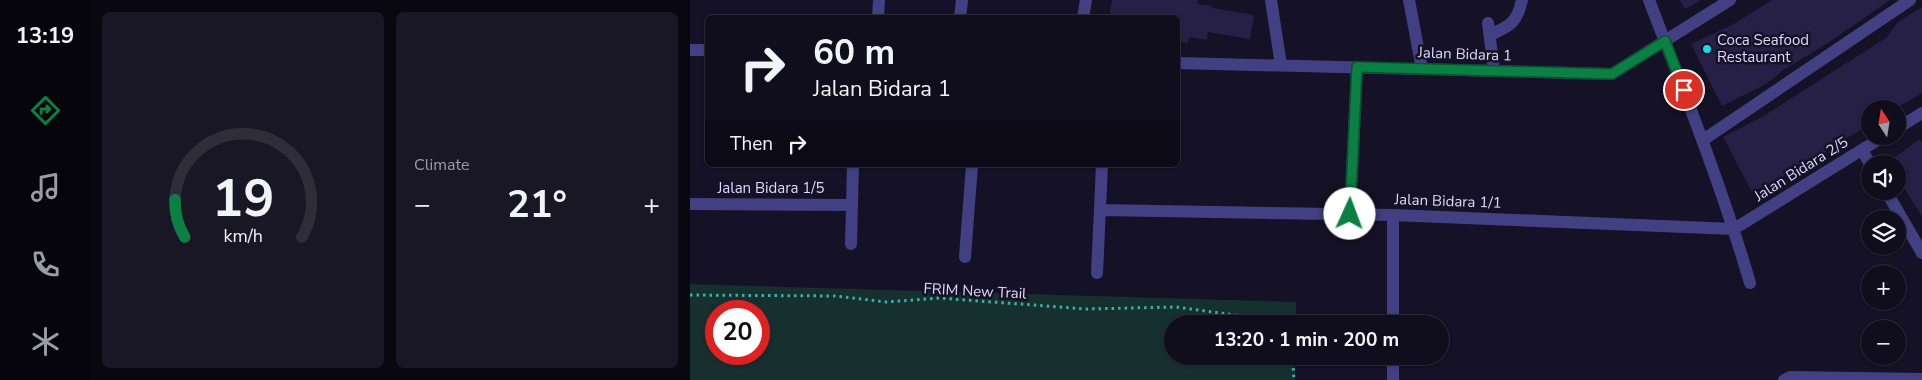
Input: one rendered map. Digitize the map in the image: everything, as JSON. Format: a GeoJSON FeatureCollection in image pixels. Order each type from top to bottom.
{"type":"FeatureCollection","features":[{"type":"Feature","properties":{"kind":"street"},"geometry":{"type":"LineString","coordinates":[[878,15],[879,0]]}},
{"type":"Feature","properties":{"kind":"street"},"geometry":{"type":"LineString","coordinates":[[960,15],[962,0]]}},
{"type":"Feature","properties":{"kind":"street"},"geometry":{"type":"LineString","coordinates":[[1084,15],[1086,0]]}},
{"type":"Feature","properties":{"kind":"street"},"geometry":{"type":"LineString","coordinates":[[1270,0],[1281,65]]}},
{"type":"Feature","properties":{"kind":"street"},"geometry":{"type":"LineString","coordinates":[[1410,0],[1422,69]]}},
{"type":"Feature","properties":{"kind":"street"},"geometry":{"type":"LineString","coordinates":[[1494,71],[1489,29],[1510,26],[1519,14],[1522,0]]}},
{"type":"Feature","properties":{"kind":"street"},"geometry":{"type":"LineString","coordinates":[[1649,0],[1703,140],[1734,229],[1750,283]]}},
{"type":"Feature","properties":{"kind":"street","name":"Jalan Bidara 1"},"geometry":{"type":"LineString","coordinates":[[1180,63],[1612,74],[1730,0]]}},
{"type":"Feature","properties":{"kind":"street"},"geometry":{"type":"LineString","coordinates":[[1703,140],[1910,0]]}},
{"type":"Feature","properties":{"kind":"street"},"geometry":{"type":"LineString","coordinates":[[690,50],[705,50]]}},
{"type":"Feature","properties":{"kind":"street"},"geometry":{"type":"LineString","coordinates":[[1350,214],[1357,67]]}},
{"type":"Feature","properties":{"kind":"street"},"geometry":{"type":"LineString","coordinates":[[1906,123],[1922,112]]}},
{"type":"Feature","properties":{"kind":"street","name":"Jalan Bidara 2/5"},"geometry":{"type":"LineString","coordinates":[[1734,229],[1870,145]]}},
{"type":"Feature","properties":{"kind":"street"},"geometry":{"type":"LineString","coordinates":[[1862,150],[1865,155]]}},
{"type":"Feature","properties":{"kind":"street"},"geometry":{"type":"LineString","coordinates":[[851,244],[853,167]]}},
{"type":"Feature","properties":{"kind":"street"},"geometry":{"type":"LineString","coordinates":[[965,257],[972,167]]}},
{"type":"Feature","properties":{"kind":"street"},"geometry":{"type":"LineString","coordinates":[[1097,273],[1102,167]]}},
{"type":"Feature","properties":{"kind":"street"},"geometry":{"type":"LineString","coordinates":[[1891,200],[1922,253]]}},
{"type":"Feature","properties":{"kind":"street","name":"Jalan Bidara 1/5"},"geometry":{"type":"LineString","coordinates":[[690,204],[851,205]]}},
{"type":"Feature","properties":{"kind":"street","name":"Jalan Bidara 1/1"},"geometry":{"type":"LineString","coordinates":[[1100,210],[1393,215],[1734,229]]}},
{"type":"Feature","properties":{"kind":"street"},"geometry":{"type":"LineString","coordinates":[[1393,215],[1393,315]]}},
{"type":"Feature","properties":{"kind":"street"},"geometry":{"type":"LineString","coordinates":[[1393,365],[1393,380]]}},
{"type":"Feature","properties":{"kind":"street"},"geometry":{"type":"LineString","coordinates":[[1787,378],[1922,379]]}},
{"type":"Feature","properties":{"kind":"path","name":"FRIM New Trail"},"geometry":{"type":"LineString","coordinates":[[690,295],[836,296],[886,302],[940,298],[1086,309],[1176,307],[1235,315]]}},
{"type":"Feature","properties":{"kind":"path"},"geometry":{"type":"LineString","coordinates":[[1293,365],[1294,380]]}},
{"type":"Feature","properties":{"kind":"green space"},"geometry":{"type":"Polygon","coordinates":[[[690,284],[1296,302],[1296,315],[1164,315],[1164,365],[1295,365],[1295,380],[690,380],[690,284]]]}},
{"type":"Feature","properties":{"kind":"building"},"geometry":{"type":"Polygon","coordinates":[[[1112,0],[1198,0],[1197,4],[1254,15],[1250,39],[1208,32],[1207,40],[1189,37],[1188,43],[1180,41],[1180,15],[1110,15],[1112,0]]]}},
{"type":"Feature","properties":{"kind":"building"},"geometry":{"type":"Polygon","coordinates":[[[1680,0],[1701,0],[1685,9],[1680,0]]]}},
{"type":"Feature","properties":{"kind":"building"},"geometry":{"type":"Polygon","coordinates":[[[1772,0],[1890,0],[1828,43],[1782,71],[1766,84],[1722,106],[1691,44],[1732,25],[1772,0]]]}},
{"type":"Feature","properties":{"kind":"building"},"geometry":{"type":"Polygon","coordinates":[[[1922,7],[1922,93],[1906,102],[1906,100],[1861,100],[1861,130],[1831,148],[1816,160],[1752,192],[1723,137],[1765,115],[1886,38],[1898,22],[1922,7]]]}},
{"type":"Feature","properties":{"kind":"building"},"geometry":{"type":"Polygon","coordinates":[[[1918,140],[1922,141],[1922,216],[1906,191],[1906,155],[1898,155],[1918,140]]]}},
{"type":"Feature","properties":{"kind":"place","name":"Coca Seafood Restaurant"},"geometry":{"type":"Point","coordinates":[1707,49]}},
{"type":"Feature","properties":{"kind":"route"},"geometry":{"type":"LineString","coordinates":[[1350,214],[1357,67],[1612,74],[1665,41],[1684,90]]}}]}
